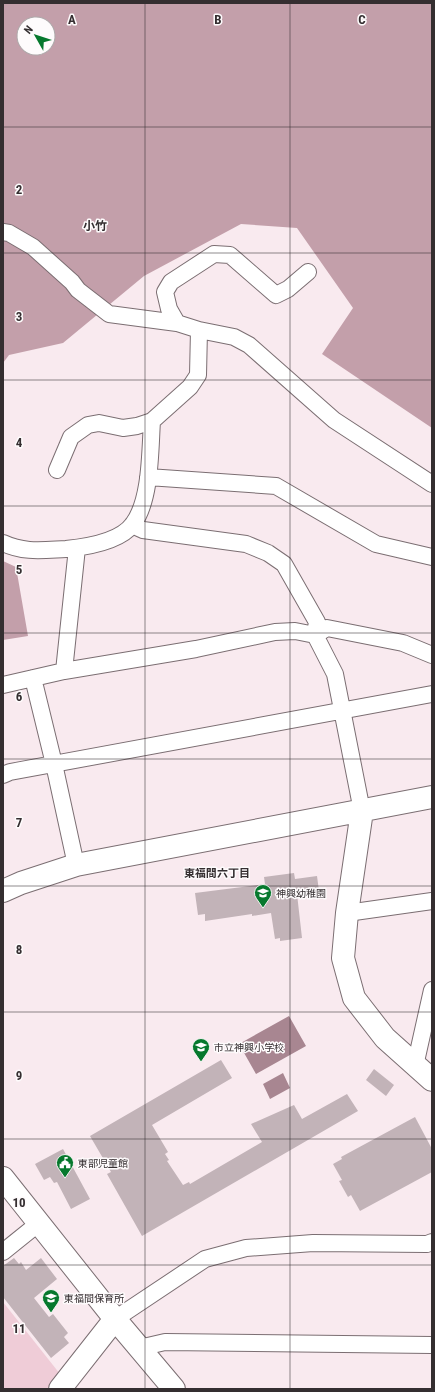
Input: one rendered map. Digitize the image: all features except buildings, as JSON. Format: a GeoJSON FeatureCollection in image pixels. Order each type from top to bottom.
{"type":"FeatureCollection","features":[{"type":"Feature","properties":{"kind":"street"},"geometry":{"type":"LineString","coordinates":[[3,232],[9,233],[33,247],[72,282],[78,290],[109,314],[177,323],[199,330],[234,337],[249,344],[334,420],[432,484]]}},
{"type":"Feature","properties":{"kind":"street"},"geometry":{"type":"LineString","coordinates":[[177,323],[169,309],[165,292],[171,282],[214,254],[230,255],[276,295],[288,289],[308,272]]}},
{"type":"Feature","properties":{"kind":"street"},"geometry":{"type":"LineString","coordinates":[[57,470],[71,437],[88,425],[99,423],[123,428],[137,426],[152,421],[190,387],[198,376],[199,330]]}},
{"type":"Feature","properties":{"kind":"street"},"geometry":{"type":"LineString","coordinates":[[3,543],[18,550],[77,548],[99,544],[122,533],[132,526],[141,510],[148,476],[152,421]]}},
{"type":"Feature","properties":{"kind":"street"},"geometry":{"type":"LineString","coordinates":[[148,476],[276,486],[376,544],[432,557]]}},
{"type":"Feature","properties":{"kind":"street"},"geometry":{"type":"LineString","coordinates":[[132,526],[143,530],[246,544],[268,553],[284,564],[314,615],[317,622],[315,635],[335,674],[362,811],[347,914],[343,958],[354,998],[385,1038],[432,1080]]}},
{"type":"Feature","properties":{"kind":"street"},"geometry":{"type":"LineString","coordinates":[[64,671],[77,548]]}},
{"type":"Feature","properties":{"kind":"street"},"geometry":{"type":"LineString","coordinates":[[3,685],[64,671],[196,649],[275,632],[295,631],[315,635],[327,628],[403,643],[432,655]]}},
{"type":"Feature","properties":{"kind":"street"},"geometry":{"type":"LineString","coordinates":[[33,678],[76,865]]}},
{"type":"Feature","properties":{"kind":"street"},"geometry":{"type":"LineString","coordinates":[[3,775],[10,772],[432,694]]}},
{"type":"Feature","properties":{"kind":"street"},"geometry":{"type":"LineString","coordinates":[[3,891],[21,883],[76,865],[432,797]]}},
{"type":"Feature","properties":{"kind":"street"},"geometry":{"type":"LineString","coordinates":[[347,914],[432,901]]}},
{"type":"Feature","properties":{"kind":"street"},"geometry":{"type":"LineString","coordinates":[[415,1066],[432,990]]}},
{"type":"Feature","properties":{"kind":"street"},"geometry":{"type":"LineString","coordinates":[[3,1178],[115,1319],[174,1389]]}},
{"type":"Feature","properties":{"kind":"street"},"geometry":{"type":"LineString","coordinates":[[3,1252],[39,1223]]}},
{"type":"Feature","properties":{"kind":"street"},"geometry":{"type":"LineString","coordinates":[[60,1389],[115,1319],[205,1259],[246,1248],[313,1243],[427,1244],[432,1242]]}},
{"type":"Feature","properties":{"kind":"street"},"geometry":{"type":"LineString","coordinates":[[139,1348],[165,1342],[432,1345]]}},
{"type":"Feature","properties":{"kind":"shaded area"},"geometry":{"type":"Polygon","coordinates":[[[3,3],[432,3],[432,428],[322,354],[353,308],[297,228],[241,224],[144,276],[63,343],[9,355],[3,363],[3,3]]]}},
{"type":"Feature","properties":{"kind":"shaded area"},"geometry":{"type":"Polygon","coordinates":[[[3,561],[16,567],[28,636],[3,640],[3,561]]]}},
{"type":"Feature","properties":{"kind":"shaded area"},"geometry":{"type":"Polygon","coordinates":[[[289,1016],[306,1046],[256,1074],[239,1044],[289,1016]]]}},
{"type":"Feature","properties":{"kind":"shaded area"},"geometry":{"type":"Polygon","coordinates":[[[283,1073],[290,1088],[270,1099],[263,1084],[283,1073]]]}},
{"type":"Feature","properties":{"kind":"shaded area"},"geometry":{"type":"Polygon","coordinates":[[[3,1302],[60,1374],[47,1389],[3,1389],[3,1302]]]}},
{"type":"Feature","properties":{"kind":"place","name":"神興幼稚園"},"geometry":{"type":"Point","coordinates":[263,908]}},
{"type":"Feature","properties":{"kind":"place","name":"市立神興小学校"},"geometry":{"type":"Point","coordinates":[201,1062]}},
{"type":"Feature","properties":{"kind":"place","name":"東部児童館"},"geometry":{"type":"Point","coordinates":[65,1178]}},
{"type":"Feature","properties":{"kind":"place","name":"東福間保育所"},"geometry":{"type":"Point","coordinates":[51,1313]}},
{"type":"Feature","properties":{"kind":"district","name":"小竹"},"geometry":{"type":"Point","coordinates":[95,226]}},
{"type":"Feature","properties":{"kind":"district","name":"東福間六丁目"},"geometry":{"type":"Point","coordinates":[217,873]}}]}
